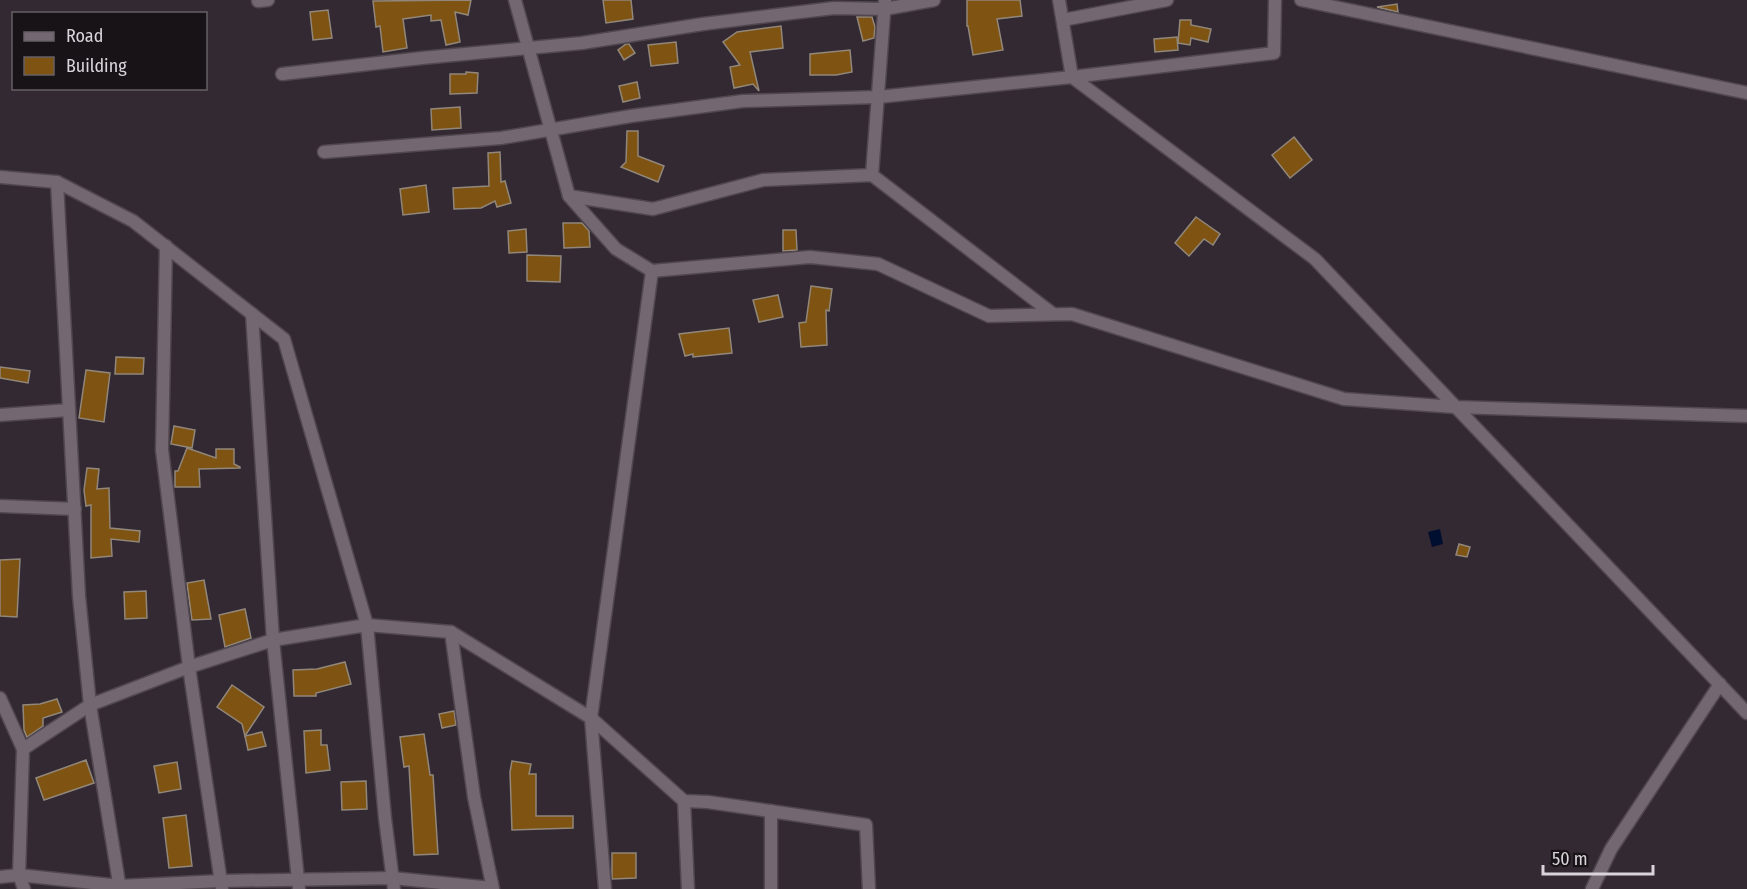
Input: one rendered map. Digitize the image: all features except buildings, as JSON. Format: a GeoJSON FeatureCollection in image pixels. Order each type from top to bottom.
{"type":"FeatureCollection","features":[{"type":"Feature","properties":{"kind":"street"},"geometry":{"type":"LineString","coordinates":[[515,0],[569,196],[616,249],[652,271],[810,257],[878,264],[989,316],[1072,314],[1344,399],[1455,406],[1747,416]]}},
{"type":"Feature","properties":{"kind":"street"},"geometry":{"type":"LineString","coordinates":[[282,74],[582,43],[703,24],[834,8],[934,0]]}},
{"type":"Feature","properties":{"kind":"street"},"geometry":{"type":"LineString","coordinates":[[1059,0],[1072,77],[1315,259],[1747,713]]}},
{"type":"Feature","properties":{"kind":"street"},"geometry":{"type":"LineString","coordinates":[[1063,20],[1167,0]]}},
{"type":"Feature","properties":{"kind":"street"},"geometry":{"type":"LineString","coordinates":[[324,152],[501,138],[743,100],[878,97],[1274,53],[1275,0]]}},
{"type":"Feature","properties":{"kind":"street"},"geometry":{"type":"LineString","coordinates":[[1301,0],[1747,93]]}},
{"type":"Feature","properties":{"kind":"street"},"geometry":{"type":"LineString","coordinates":[[872,175],[885,4]]}},
{"type":"Feature","properties":{"kind":"street"},"geometry":{"type":"LineString","coordinates":[[569,196],[653,209],[763,180],[872,175],[1053,315]]}},
{"type":"Feature","properties":{"kind":"street"},"geometry":{"type":"LineString","coordinates":[[0,177],[57,182],[133,221],[284,339],[367,625],[393,884]]}},
{"type":"Feature","properties":{"kind":"street"},"geometry":{"type":"LineString","coordinates":[[57,182],[80,596],[90,705],[120,888]]}},
{"type":"Feature","properties":{"kind":"street"},"geometry":{"type":"LineString","coordinates":[[166,246],[162,450],[189,667],[221,885]]}},
{"type":"Feature","properties":{"kind":"street"},"geometry":{"type":"LineString","coordinates":[[605,889],[591,718],[652,271]]}},
{"type":"Feature","properties":{"kind":"street"},"geometry":{"type":"LineString","coordinates":[[252,314],[273,640],[299,884]]}},
{"type":"Feature","properties":{"kind":"street"},"geometry":{"type":"LineString","coordinates":[[0,416],[69,410]]}},
{"type":"Feature","properties":{"kind":"street"},"geometry":{"type":"LineString","coordinates":[[0,506],[75,509]]}},
{"type":"Feature","properties":{"kind":"street"},"geometry":{"type":"LineString","coordinates":[[23,749],[90,705],[189,667],[273,640],[367,625],[451,632],[591,718],[684,801],[708,801],[866,825],[869,889]]}},
{"type":"Feature","properties":{"kind":"street"},"geometry":{"type":"LineString","coordinates":[[0,877],[20,875],[120,888],[393,884],[493,888],[474,797],[451,632]]}},
{"type":"Feature","properties":{"kind":"street"},"geometry":{"type":"LineString","coordinates":[[1592,889],[1611,849],[1720,684]]}},
{"type":"Feature","properties":{"kind":"street"},"geometry":{"type":"LineString","coordinates":[[0,698],[23,749],[20,875],[24,889]]}},
{"type":"Feature","properties":{"kind":"street"},"geometry":{"type":"LineString","coordinates":[[684,801],[688,889]]}},
{"type":"Feature","properties":{"kind":"street"},"geometry":{"type":"LineString","coordinates":[[771,811],[771,889]]}},
{"type":"Feature","properties":{"kind":"water"},"geometry":{"type":"Polygon","coordinates":[[[1440,529],[1443,544],[1432,547],[1428,532],[1440,529]]]}}]}
